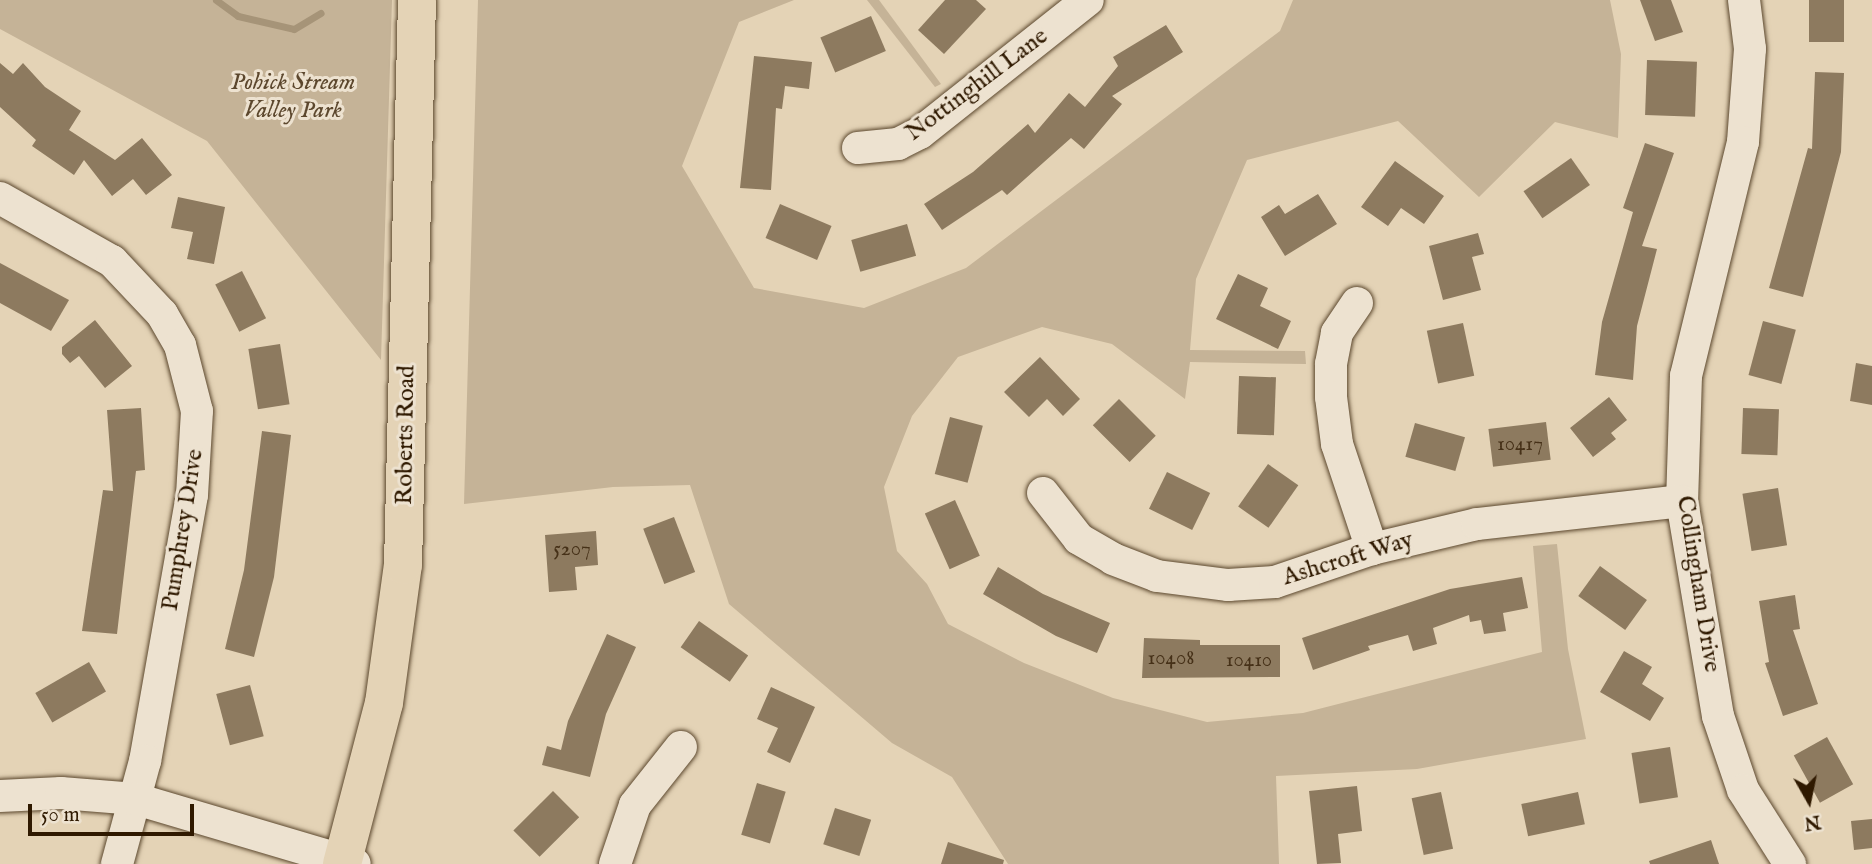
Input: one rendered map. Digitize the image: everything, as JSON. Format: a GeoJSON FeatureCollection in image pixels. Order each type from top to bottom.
{"type":"FeatureCollection","features":[{"type":"Feature","properties":{"kind":"main road","name":"Roberts Road"},"geometry":{"type":"LineString","coordinates":[[347,863],[384,703],[403,565],[417,0]]}},
{"type":"Feature","properties":{"kind":"street","name":"Nottinghill Lane"},"geometry":{"type":"LineString","coordinates":[[858,148],[898,144],[920,133],[1088,0]]}},
{"type":"Feature","properties":{"kind":"street","name":"Collingham Drive"},"geometry":{"type":"LineString","coordinates":[[1744,0],[1750,49],[1743,142],[1686,376],[1682,501],[1718,716],[1744,790],[1790,864]]}},
{"type":"Feature","properties":{"kind":"street","name":"Pumphrey Drive"},"geometry":{"type":"LineString","coordinates":[[0,198],[112,261],[162,314],[180,345],[197,411],[192,495],[136,799],[117,864]]}},
{"type":"Feature","properties":{"kind":"street"},"geometry":{"type":"LineString","coordinates":[[1357,303],[1337,333],[1331,364],[1331,397],[1337,444],[1372,549]]}},
{"type":"Feature","properties":{"kind":"street","name":"Ashcroft Way"},"geometry":{"type":"LineString","coordinates":[[1043,493],[1090,547],[1134,569],[1184,582],[1275,582],[1372,549],[1477,524],[1682,501]]}},
{"type":"Feature","properties":{"kind":"street"},"geometry":{"type":"LineString","coordinates":[[615,864],[635,805],[681,747]]}},
{"type":"Feature","properties":{"kind":"street"},"geometry":{"type":"LineString","coordinates":[[0,796],[61,793],[136,799],[347,863]]}},
{"type":"Feature","properties":{"kind":"green space","name":"Pohick Stream Valley Park"},"geometry":{"type":"Polygon","coordinates":[[[0,0],[392,0],[381,360],[207,141],[0,29],[0,0]]]}},
{"type":"Feature","properties":{"kind":"green space"},"geometry":{"type":"Polygon","coordinates":[[[478,0],[794,0],[739,22],[682,166],[754,288],[864,308],[966,268],[1280,31],[1293,0],[1610,0],[1621,54],[1618,138],[1555,122],[1479,197],[1398,121],[1247,160],[1196,279],[1190,350],[1305,351],[1306,364],[1190,362],[1185,399],[1112,344],[1042,327],[958,357],[912,416],[884,487],[897,551],[927,584],[948,624],[1024,663],[1113,698],[1207,722],[1303,713],[1542,652],[1533,546],[1557,544],[1568,649],[1586,739],[1417,769],[1276,776],[1279,864],[1008,864],[952,777],[892,743],[729,604],[690,485],[613,487],[464,504],[478,0]]]}},
{"type":"Feature","properties":{"kind":"green space"},"geometry":{"type":"Polygon","coordinates":[[[867,0],[879,0],[941,84],[935,87],[867,0]]]}},
{"type":"Feature","properties":{"kind":"building"},"geometry":{"type":"Polygon","coordinates":[[[945,0],[976,0],[986,9],[944,54],[918,30],[945,0]]]}},
{"type":"Feature","properties":{"kind":"building"},"geometry":{"type":"Polygon","coordinates":[[[1640,0],[1671,0],[1683,32],[1655,41],[1640,0]]]}},
{"type":"Feature","properties":{"kind":"building"},"geometry":{"type":"Polygon","coordinates":[[[1809,0],[1844,0],[1844,42],[1809,42],[1809,0]]]}},
{"type":"Feature","properties":{"kind":"building"},"geometry":{"type":"Polygon","coordinates":[[[871,16],[886,51],[835,72],[820,37],[871,16]]]}},
{"type":"Feature","properties":{"kind":"building"},"geometry":{"type":"Polygon","coordinates":[[[1166,25],[1183,52],[1112,96],[1122,104],[1084,149],[1071,138],[1007,195],[1002,190],[942,230],[924,204],[973,172],[1028,124],[1035,133],[1069,93],[1085,107],[1118,66],[1113,57],[1166,25]]]}},
{"type":"Feature","properties":{"kind":"building"},"geometry":{"type":"Polygon","coordinates":[[[754,56],[812,62],[809,89],[785,86],[782,109],[776,108],[771,190],[740,188],[754,56]]]}},
{"type":"Feature","properties":{"kind":"building"},"geometry":{"type":"Polygon","coordinates":[[[1647,60],[1697,62],[1695,117],[1645,115],[1647,60]]]}},
{"type":"Feature","properties":{"kind":"building"},"geometry":{"type":"Polygon","coordinates":[[[0,63],[13,74],[23,63],[45,87],[81,111],[69,130],[115,160],[142,138],[172,175],[146,195],[133,179],[112,196],[84,160],[74,175],[32,146],[36,140],[0,107],[0,63]]]}},
{"type":"Feature","properties":{"kind":"building"},"geometry":{"type":"Polygon","coordinates":[[[1815,72],[1844,73],[1841,152],[1803,297],[1769,288],[1808,148],[1812,149],[1815,72]]]}},
{"type":"Feature","properties":{"kind":"building"},"geometry":{"type":"Polygon","coordinates":[[[1645,143],[1674,153],[1642,246],[1657,249],[1637,326],[1633,380],[1595,375],[1602,322],[1633,212],[1623,208],[1645,143]]]}},
{"type":"Feature","properties":{"kind":"building"},"geometry":{"type":"Polygon","coordinates":[[[1571,158],[1590,185],[1542,218],[1523,191],[1571,158]]]}},
{"type":"Feature","properties":{"kind":"building"},"geometry":{"type":"Polygon","coordinates":[[[1395,161],[1444,196],[1424,224],[1401,208],[1388,226],[1361,207],[1395,161]]]}},
{"type":"Feature","properties":{"kind":"building"},"geometry":{"type":"Polygon","coordinates":[[[1318,194],[1337,224],[1285,256],[1261,217],[1279,205],[1285,214],[1318,194]]]}},
{"type":"Feature","properties":{"kind":"building"},"geometry":{"type":"Polygon","coordinates":[[[178,197],[225,207],[214,264],[187,259],[193,232],[171,228],[178,197]]]}},
{"type":"Feature","properties":{"kind":"building"},"geometry":{"type":"Polygon","coordinates":[[[780,204],[832,226],[817,260],[766,238],[780,204]]]}},
{"type":"Feature","properties":{"kind":"building"},"geometry":{"type":"Polygon","coordinates":[[[907,224],[916,256],[860,272],[851,240],[907,224]]]}},
{"type":"Feature","properties":{"kind":"building"},"geometry":{"type":"Polygon","coordinates":[[[1478,233],[1484,254],[1472,257],[1481,290],[1443,300],[1429,246],[1478,233]]]}},
{"type":"Feature","properties":{"kind":"building"},"geometry":{"type":"Polygon","coordinates":[[[0,263],[69,300],[51,331],[0,303],[0,263]]]}},
{"type":"Feature","properties":{"kind":"building"},"geometry":{"type":"Polygon","coordinates":[[[242,271],[266,318],[239,332],[215,285],[242,271]]]}},
{"type":"Feature","properties":{"kind":"building"},"geometry":{"type":"Polygon","coordinates":[[[1238,274],[1268,288],[1260,306],[1291,321],[1278,349],[1216,319],[1238,274]]]}},
{"type":"Feature","properties":{"kind":"building"},"geometry":{"type":"Polygon","coordinates":[[[95,320],[132,366],[105,388],[79,356],[70,363],[62,354],[62,347],[95,320]]]}},
{"type":"Feature","properties":{"kind":"building"},"geometry":{"type":"Polygon","coordinates":[[[1763,321],[1796,330],[1781,384],[1749,375],[1763,321]]]}},
{"type":"Feature","properties":{"kind":"building"},"geometry":{"type":"Polygon","coordinates":[[[1463,323],[1474,376],[1438,384],[1427,331],[1463,323]]]}},
{"type":"Feature","properties":{"kind":"building"},"geometry":{"type":"Polygon","coordinates":[[[280,344],[290,404],[258,409],[248,349],[280,344]]]}},
{"type":"Feature","properties":{"kind":"building"},"geometry":{"type":"Polygon","coordinates":[[[1040,357],[1080,399],[1063,416],[1047,399],[1029,417],[1004,392],[1040,357]]]}},
{"type":"Feature","properties":{"kind":"building"},"geometry":{"type":"Polygon","coordinates":[[[1856,363],[1872,366],[1872,405],[1850,401],[1856,363]]]}},
{"type":"Feature","properties":{"kind":"building"},"geometry":{"type":"Polygon","coordinates":[[[1239,376],[1276,377],[1274,435],[1237,434],[1239,376]]]}},
{"type":"Feature","properties":{"kind":"building"},"geometry":{"type":"Polygon","coordinates":[[[1609,397],[1627,420],[1611,433],[1616,439],[1593,457],[1570,428],[1609,397]]]}},
{"type":"Feature","properties":{"kind":"building"},"geometry":{"type":"Polygon","coordinates":[[[1119,399],[1156,436],[1130,462],[1093,425],[1119,399]]]}},
{"type":"Feature","properties":{"kind":"building"},"geometry":{"type":"Polygon","coordinates":[[[141,408],[145,470],[136,471],[117,634],[82,631],[103,490],[113,491],[107,410],[141,408]]]}},
{"type":"Feature","properties":{"kind":"building"},"geometry":{"type":"Polygon","coordinates":[[[1743,408],[1779,409],[1777,455],[1741,454],[1743,408]]]}},
{"type":"Feature","properties":{"kind":"building"},"geometry":{"type":"Polygon","coordinates":[[[950,417],[983,426],[968,483],[935,474],[950,417]]]}},
{"type":"Feature","properties":{"kind":"building"},"geometry":{"type":"Polygon","coordinates":[[[1546,422],[1551,460],[1493,467],[1488,429],[1546,422]]]}},
{"type":"Feature","properties":{"kind":"building"},"geometry":{"type":"Polygon","coordinates":[[[1415,423],[1465,437],[1455,471],[1405,457],[1415,423]]]}},
{"type":"Feature","properties":{"kind":"building"},"geometry":{"type":"Polygon","coordinates":[[[262,431],[291,435],[274,577],[254,657],[225,649],[244,570],[262,431]]]}},
{"type":"Feature","properties":{"kind":"building"},"geometry":{"type":"Polygon","coordinates":[[[1268,464],[1298,485],[1268,528],[1238,507],[1268,464]]]}},
{"type":"Feature","properties":{"kind":"building"},"geometry":{"type":"Polygon","coordinates":[[[1167,472],[1210,493],[1192,530],[1149,509],[1167,472]]]}},
{"type":"Feature","properties":{"kind":"building"},"geometry":{"type":"Polygon","coordinates":[[[1778,488],[1787,545],[1752,551],[1742,494],[1778,488]]]}},
{"type":"Feature","properties":{"kind":"building"},"geometry":{"type":"Polygon","coordinates":[[[955,500],[980,556],[950,569],[925,513],[955,500]]]}},
{"type":"Feature","properties":{"kind":"building"},"geometry":{"type":"Polygon","coordinates":[[[674,517],[695,572],[664,584],[643,529],[674,517]]]}},
{"type":"Feature","properties":{"kind":"building"},"geometry":{"type":"Polygon","coordinates":[[[596,531],[598,565],[575,567],[577,590],[549,592],[545,535],[596,531]]]}},
{"type":"Feature","properties":{"kind":"building"},"geometry":{"type":"Polygon","coordinates":[[[1600,566],[1647,600],[1625,630],[1578,596],[1600,566]]]}},
{"type":"Feature","properties":{"kind":"building"},"geometry":{"type":"Polygon","coordinates":[[[998,567],[1043,594],[1110,623],[1097,653],[1056,636],[983,594],[998,567]]]}},
{"type":"Feature","properties":{"kind":"building"},"geometry":{"type":"Polygon","coordinates":[[[1522,577],[1528,608],[1503,613],[1506,631],[1484,634],[1481,620],[1470,622],[1469,615],[1433,628],[1437,644],[1413,651],[1408,635],[1368,646],[1370,650],[1313,670],[1302,638],[1450,589],[1522,577]]]}},
{"type":"Feature","properties":{"kind":"building"},"geometry":{"type":"Polygon","coordinates":[[[1795,595],[1800,629],[1793,630],[1818,704],[1783,716],[1765,663],[1769,662],[1759,601],[1795,595]]]}},
{"type":"Feature","properties":{"kind":"building"},"geometry":{"type":"Polygon","coordinates":[[[699,621],[748,655],[730,682],[681,647],[699,621]]]}},
{"type":"Feature","properties":{"kind":"building"},"geometry":{"type":"Polygon","coordinates":[[[607,634],[636,647],[606,714],[590,777],[542,765],[547,746],[561,750],[568,721],[607,634]]]}},
{"type":"Feature","properties":{"kind":"building"},"geometry":{"type":"Polygon","coordinates":[[[1144,638],[1200,640],[1200,645],[1280,645],[1280,677],[1142,678],[1144,638]]]}},
{"type":"Feature","properties":{"kind":"building"},"geometry":{"type":"Polygon","coordinates":[[[1624,651],[1652,667],[1642,684],[1664,698],[1650,721],[1600,692],[1624,651]]]}},
{"type":"Feature","properties":{"kind":"building"},"geometry":{"type":"Polygon","coordinates":[[[89,662],[106,691],[52,722],[35,693],[89,662]]]}},
{"type":"Feature","properties":{"kind":"building"},"geometry":{"type":"Polygon","coordinates":[[[250,685],[264,736],[230,745],[216,694],[250,685]]]}},
{"type":"Feature","properties":{"kind":"building"},"geometry":{"type":"Polygon","coordinates":[[[771,687],[815,707],[790,763],[767,752],[778,728],[757,719],[771,687]]]}},
{"type":"Feature","properties":{"kind":"building"},"geometry":{"type":"Polygon","coordinates":[[[1827,737],[1853,784],[1820,803],[1794,755],[1827,737]]]}},
{"type":"Feature","properties":{"kind":"building"},"geometry":{"type":"Polygon","coordinates":[[[1670,747],[1678,797],[1639,803],[1631,753],[1670,747]]]}},
{"type":"Feature","properties":{"kind":"building"},"geometry":{"type":"Polygon","coordinates":[[[757,783],[786,792],[770,843],[741,835],[757,783]]]}},
{"type":"Feature","properties":{"kind":"building"},"geometry":{"type":"Polygon","coordinates":[[[1357,786],[1362,831],[1338,834],[1341,863],[1317,864],[1309,791],[1357,786]]]}},
{"type":"Feature","properties":{"kind":"building"},"geometry":{"type":"Polygon","coordinates":[[[553,791],[579,817],[540,857],[513,831],[553,791]]]}},
{"type":"Feature","properties":{"kind":"building"},"geometry":{"type":"Polygon","coordinates":[[[1441,792],[1453,849],[1424,855],[1412,798],[1441,792]]]}},
{"type":"Feature","properties":{"kind":"building"},"geometry":{"type":"Polygon","coordinates":[[[1578,792],[1585,824],[1528,836],[1521,804],[1578,792]]]}},
{"type":"Feature","properties":{"kind":"building"},"geometry":{"type":"Polygon","coordinates":[[[835,808],[871,820],[859,856],[823,844],[835,808]]]}},
{"type":"Feature","properties":{"kind":"building"},"geometry":{"type":"Polygon","coordinates":[[[1872,819],[1872,848],[1854,850],[1851,821],[1872,819]]]}},
{"type":"Feature","properties":{"kind":"building"},"geometry":{"type":"Polygon","coordinates":[[[1711,840],[1719,864],[1650,864],[1649,861],[1711,840]]]}},
{"type":"Feature","properties":{"kind":"building"},"geometry":{"type":"Polygon","coordinates":[[[948,842],[1004,860],[1003,864],[941,864],[948,842]]]}},
{"type":"Feature","properties":{"kind":"waterway"},"geometry":{"type":"LineString","coordinates":[[216,0],[238,16],[294,29],[321,13]]}}]}
